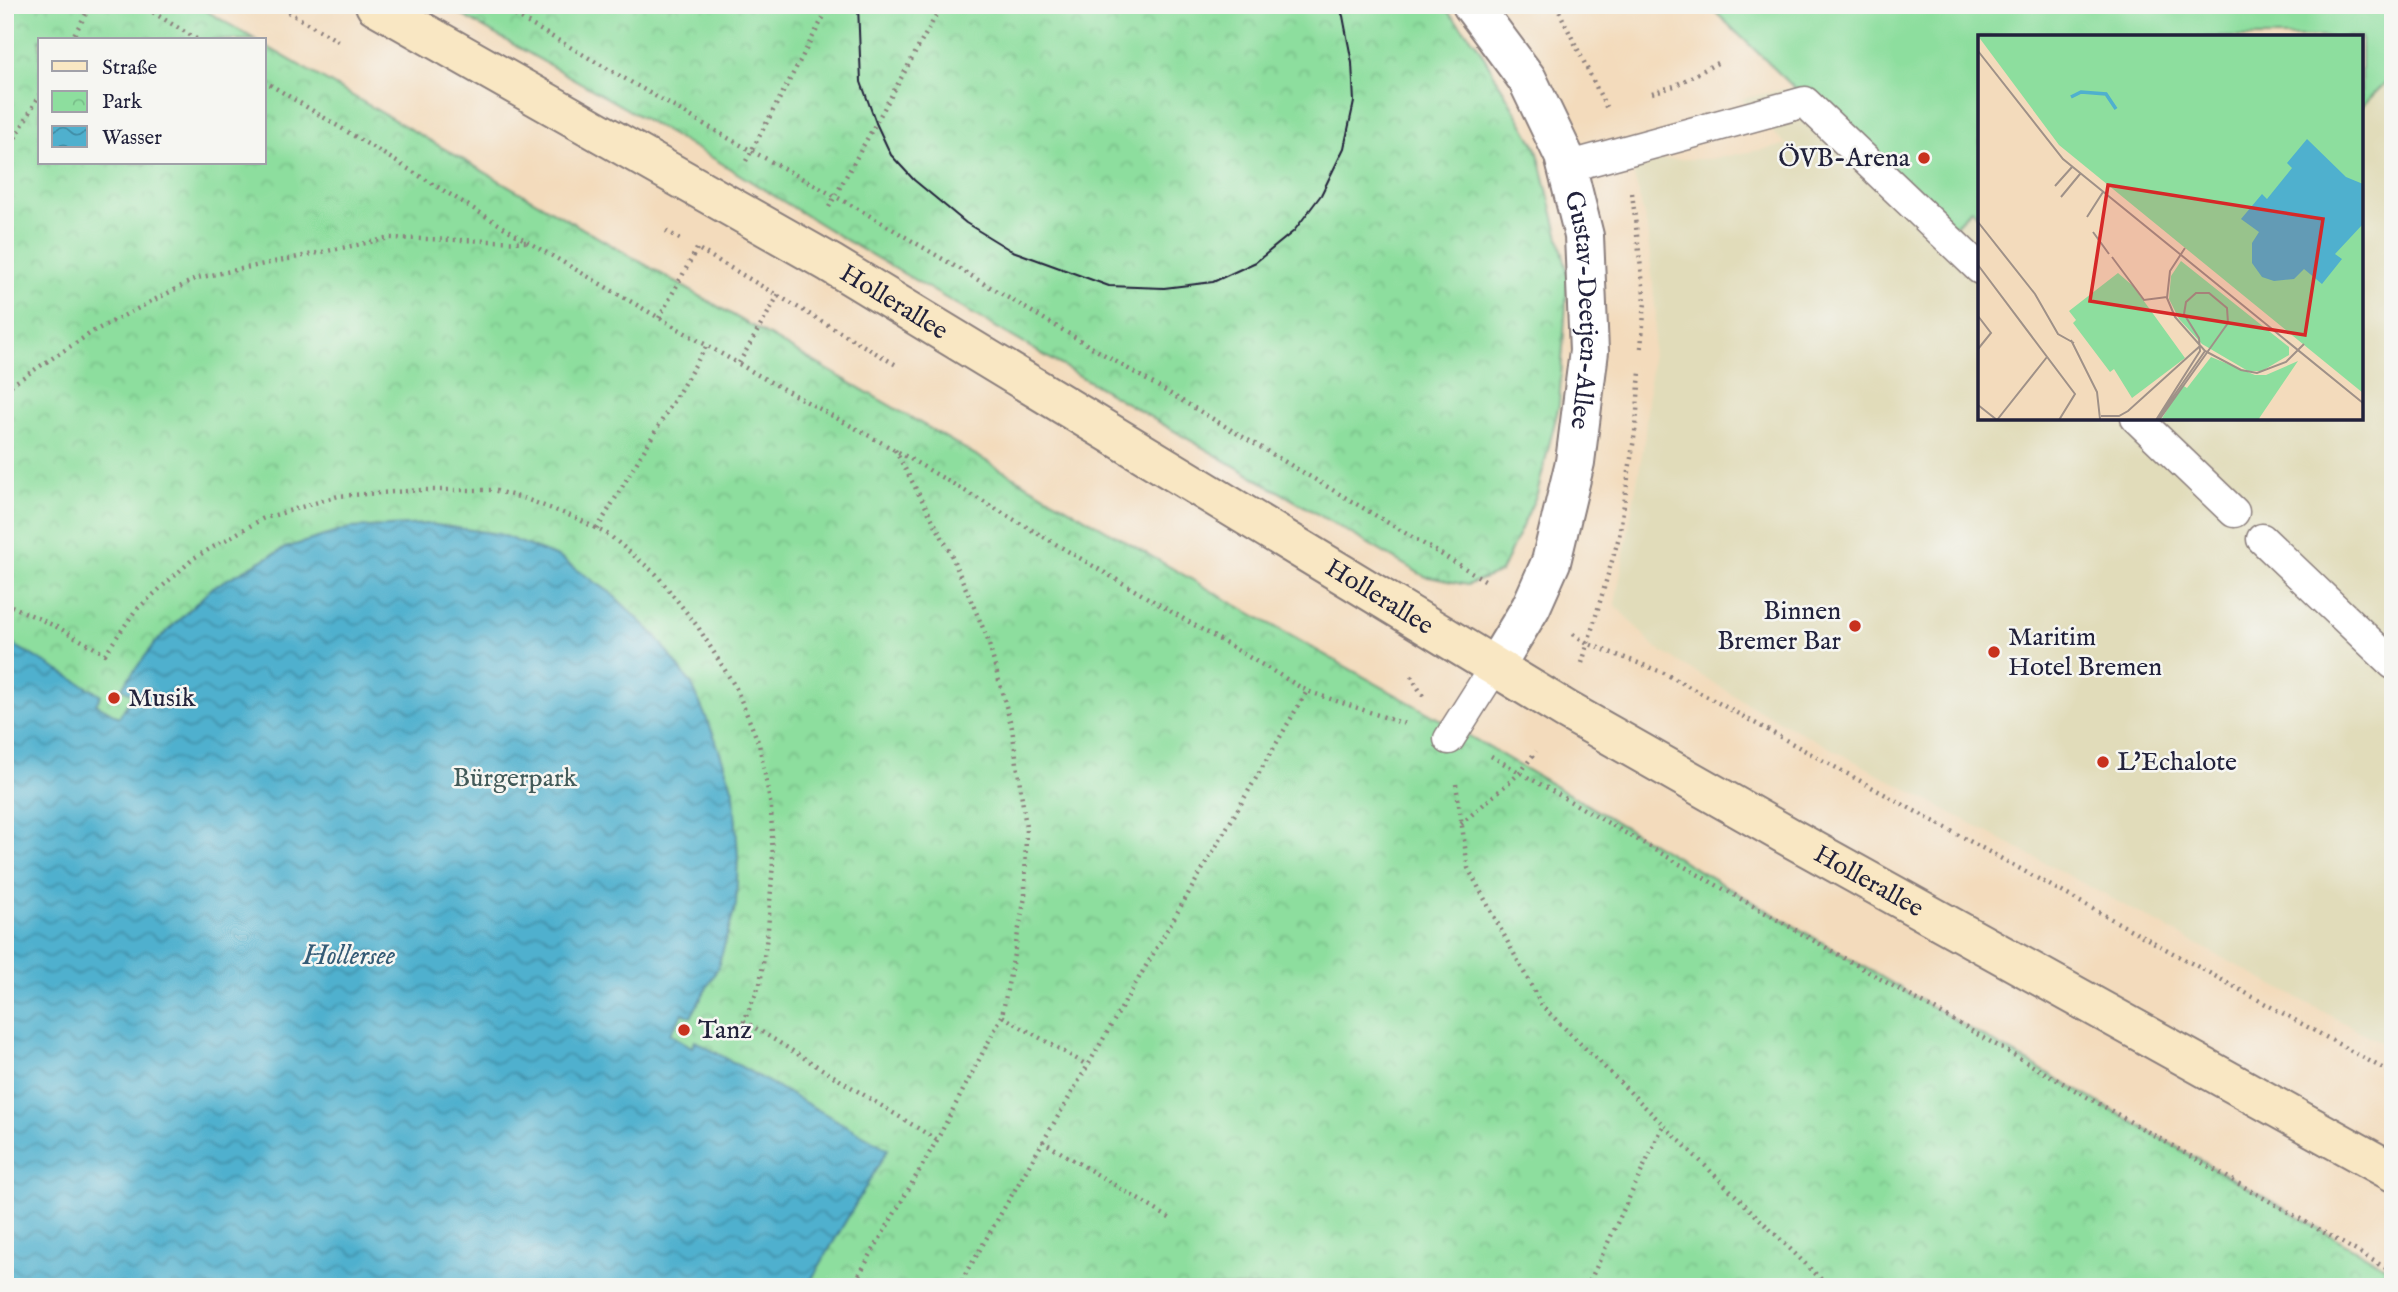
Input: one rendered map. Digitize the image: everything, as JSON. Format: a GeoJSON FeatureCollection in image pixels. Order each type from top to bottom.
{"type":"FeatureCollection","features":[{"type":"Feature","properties":{"kind":"main road","name":"Hollerallee"},"geometry":{"type":"LineString","coordinates":[[375,5],[830,263],[1494,668],[1793,839],[2393,1172]]}},
{"type":"Feature","properties":{"kind":"street","name":"Gustav-Deetjen-Allee"},"geometry":{"type":"LineString","coordinates":[[1472,5],[1527,79],[1564,156],[1584,236],[1589,351],[1575,462],[1551,562],[1531,607],[1494,668]]}},
{"type":"Feature","properties":{"kind":"lane"},"geometry":{"type":"LineString","coordinates":[[1567,167],[1805,102],[1978,267]]}},
{"type":"Feature","properties":{"kind":"lane"},"geometry":{"type":"LineString","coordinates":[[2138,420],[2234,513]]}},
{"type":"Feature","properties":{"kind":"lane"},"geometry":{"type":"LineString","coordinates":[[2262,539],[2393,664]]}},
{"type":"Feature","properties":{"kind":"lane"},"geometry":{"type":"LineString","coordinates":[[1450,739],[1494,668]]}},
{"type":"Feature","properties":{"kind":"path"},"geometry":{"type":"LineString","coordinates":[[72,38],[91,5]]}},
{"type":"Feature","properties":{"kind":"path"},"geometry":{"type":"LineString","coordinates":[[141,5],[195,38]]}},
{"type":"Feature","properties":{"kind":"path"},"geometry":{"type":"LineString","coordinates":[[497,5],[872,217],[1531,607],[1589,644],[1664,673],[2393,1074]]}},
{"type":"Feature","properties":{"kind":"path"},"geometry":{"type":"LineString","coordinates":[[659,318],[830,5]]}},
{"type":"Feature","properties":{"kind":"path"},"geometry":{"type":"LineString","coordinates":[[739,363],[942,5]]}},
{"type":"Feature","properties":{"kind":"path"},"geometry":{"type":"LineString","coordinates":[[1640,97],[1674,86],[1721,61]]}},
{"type":"Feature","properties":{"kind":"path"},"geometry":{"type":"LineString","coordinates":[[266,82],[528,242],[765,379],[895,450],[1307,691],[1450,739],[1501,760],[2393,1272]]}},
{"type":"Feature","properties":{"kind":"path"},"geometry":{"type":"LineString","coordinates":[[5,156],[38,98]]}},
{"type":"Feature","properties":{"kind":"path"},"geometry":{"type":"LineString","coordinates":[[1606,108],[1618,104]]}},
{"type":"Feature","properties":{"kind":"path"},"geometry":{"type":"LineString","coordinates":[[5,389],[94,331],[197,278],[390,238],[528,242]]}},
{"type":"Feature","properties":{"kind":"path"},"geometry":{"type":"LineString","coordinates":[[597,529],[708,345]]}},
{"type":"Feature","properties":{"kind":"path"},"geometry":{"type":"LineString","coordinates":[[852,1287],[937,1140],[1002,1016],[1026,897],[1027,827],[1012,728],[986,636],[949,550],[895,450]]}},
{"type":"Feature","properties":{"kind":"path"},"geometry":{"type":"LineString","coordinates":[[5,603],[61,629],[105,654],[135,611],[194,558],[262,519],[338,496],[421,490],[493,490],[576,518],[609,535],[656,574],[698,627],[736,688],[759,744],[771,807],[773,862],[768,930],[760,984],[744,1021],[937,1140]]}},
{"type":"Feature","properties":{"kind":"path"},"geometry":{"type":"LineString","coordinates":[[958,1287],[1307,691]]}},
{"type":"Feature","properties":{"kind":"path"},"geometry":{"type":"LineString","coordinates":[[1450,739],[1468,868],[1542,1006],[1829,1287]]}},
{"type":"Feature","properties":{"kind":"path"},"geometry":{"type":"LineString","coordinates":[[1461,824],[1521,772]]}},
{"type":"Feature","properties":{"kind":"path"},"geometry":{"type":"LineString","coordinates":[[1002,1016],[1087,1065]]}},
{"type":"Feature","properties":{"kind":"path"},"geometry":{"type":"LineString","coordinates":[[1587,1287],[1664,1124]]}},
{"type":"Feature","properties":{"kind":"path"},"geometry":{"type":"LineString","coordinates":[[1042,1142],[1171,1220]]}},
{"type":"Feature","properties":{"kind":"shaded area"},"geometry":{"type":"Polygon","coordinates":[[[1707,5],[2393,5],[2393,1049],[1748,704],[1656,648],[1615,605],[1644,443],[1656,314],[1647,228],[1630,160],[1710,159],[1787,145],[1754,115],[1742,99],[1792,87],[1707,5]]]}},
{"type":"Feature","properties":{"kind":"green space","name":"Bürgerpark"},"geometry":{"type":"Polygon","coordinates":[[[5,5],[196,5],[253,38],[38,38],[38,164],[266,164],[266,46],[1236,605],[1471,737],[1965,1026],[2393,1271],[2393,1287],[5,1287],[5,5]]]}},
{"type":"Feature","properties":{"kind":"green space"},"geometry":{"type":"Polygon","coordinates":[[[444,5],[1442,5],[1476,43],[1537,149],[1568,274],[1559,405],[1537,494],[1501,572],[1467,585],[1424,576],[844,239],[716,160],[444,5]]]}},
{"type":"Feature","properties":{"kind":"green space","name":"ÖVB-Arena"},"geometry":{"type":"Polygon","coordinates":[[[1708,5],[2393,5],[2393,75],[2363,105],[2363,35],[1978,35],[1978,215],[1971,209],[1947,234],[1708,5]]]}},
{"type":"Feature","properties":{"kind":"water","name":"Hollersee"},"geometry":{"type":"Polygon","coordinates":[[[429,524],[499,534],[560,558],[611,593],[656,636],[692,685],[715,738],[734,793],[738,856],[736,905],[718,967],[691,1017],[683,1013],[670,1034],[692,1047],[695,1041],[888,1149],[807,1287],[5,1287],[5,640],[101,695],[96,704],[119,717],[133,695],[122,688],[125,683],[156,642],[213,587],[285,548],[350,528],[429,524]]]}},
{"type":"Feature","properties":{"kind":"tram line"},"geometry":{"type":"LineString","coordinates":[[858,5],[861,82],[891,155],[914,180],[966,223],[1010,250],[1109,286],[1164,288],[1213,282],[1256,262],[1294,231],[1321,195],[1344,148],[1354,102],[1352,63],[1343,16],[1338,5]]}},
{"type":"Feature","properties":{"kind":"place","name":"ÖVB-Arena"},"geometry":{"type":"Point","coordinates":[1924,158]}},
{"type":"Feature","properties":{"kind":"place","name":"Binnen Bremer Bar"},"geometry":{"type":"Point","coordinates":[1855,626]}},
{"type":"Feature","properties":{"kind":"place","name":"Maritim Hotel Bremen"},"geometry":{"type":"Point","coordinates":[1994,652]}},
{"type":"Feature","properties":{"kind":"place","name":"Musik"},"geometry":{"type":"Point","coordinates":[114,698]}},
{"type":"Feature","properties":{"kind":"place","name":"L'Echalote"},"geometry":{"type":"Point","coordinates":[2103,762]}},
{"type":"Feature","properties":{"kind":"place","name":"Tanz"},"geometry":{"type":"Point","coordinates":[684,1030]}}]}
